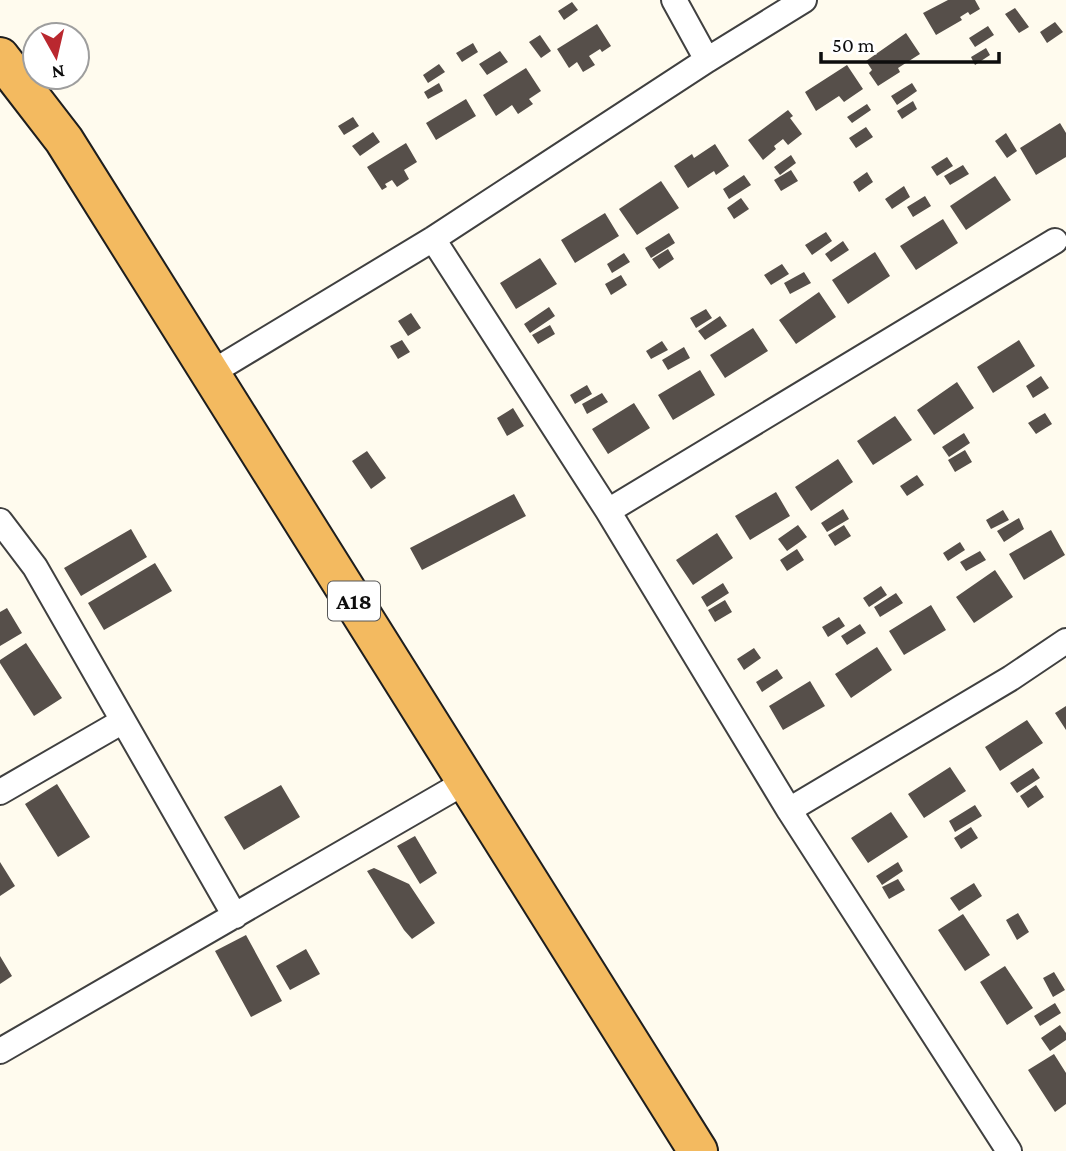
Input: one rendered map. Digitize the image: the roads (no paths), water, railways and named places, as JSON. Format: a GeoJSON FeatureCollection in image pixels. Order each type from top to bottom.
{"type":"FeatureCollection","features":[{"type":"Feature","properties":{"kind":"highway","name":"A18"},"geometry":{"type":"LineString","coordinates":[[0,57],[64,140],[698,1151]]}},
{"type":"Feature","properties":{"kind":"street"},"geometry":{"type":"LineString","coordinates":[[674,0],[707,60]]}},
{"type":"Feature","properties":{"kind":"street"},"geometry":{"type":"LineString","coordinates":[[211,373],[433,239],[804,0]]}},
{"type":"Feature","properties":{"kind":"street"},"geometry":{"type":"LineString","coordinates":[[433,239],[608,512],[789,810],[1009,1151]]}},
{"type":"Feature","properties":{"kind":"street"},"geometry":{"type":"LineString","coordinates":[[608,512],[1055,241]]}},
{"type":"Feature","properties":{"kind":"street"},"geometry":{"type":"LineString","coordinates":[[4,534],[36,567],[234,916]]}},
{"type":"Feature","properties":{"kind":"street"},"geometry":{"type":"LineString","coordinates":[[789,810],[1011,678],[1066,641]]}},
{"type":"Feature","properties":{"kind":"street"},"geometry":{"type":"LineString","coordinates":[[0,792],[123,721]]}},
{"type":"Feature","properties":{"kind":"street"},"geometry":{"type":"LineString","coordinates":[[0,1051],[467,781]]}}]}
